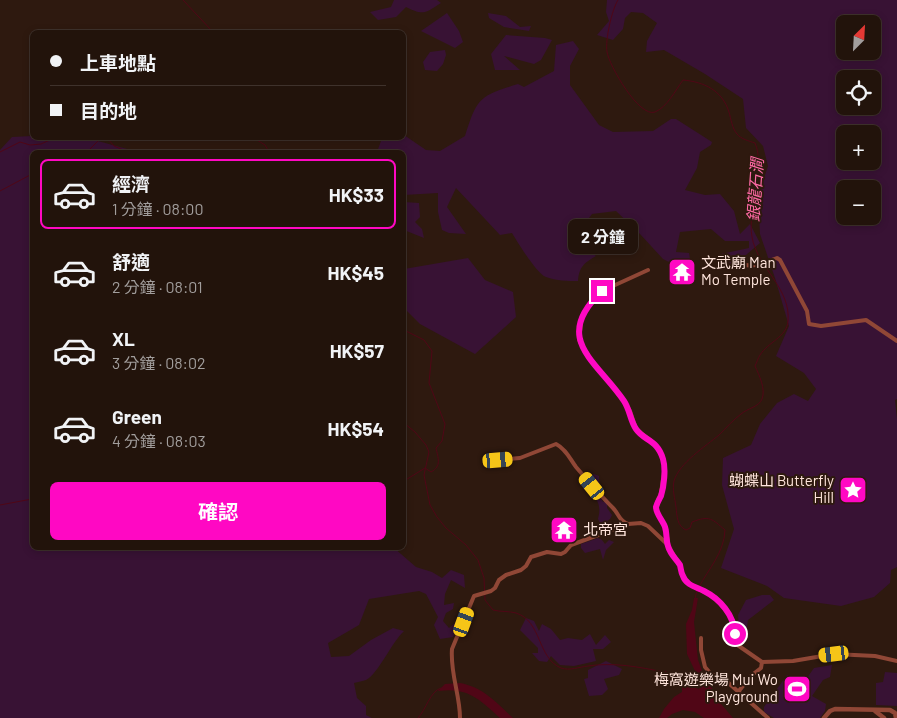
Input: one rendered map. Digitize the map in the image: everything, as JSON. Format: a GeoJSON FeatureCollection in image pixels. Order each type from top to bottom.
{"type":"FeatureCollection","features":[{"type":"Feature","properties":{"kind":"street"},"geometry":{"type":"LineString","coordinates":[[741,264],[758,266],[777,258],[780,260],[807,311],[809,324],[821,326],[866,320],[897,340]]}},
{"type":"Feature","properties":{"kind":"street"},"geometry":{"type":"LineString","coordinates":[[648,270],[602,291],[594,298],[582,316],[579,340],[589,358],[624,401],[630,411],[636,429],[654,443],[661,454],[664,472],[662,493],[657,502],[656,510],[666,528],[668,545]]}},
{"type":"Feature","properties":{"kind":"street"},"geometry":{"type":"LineString","coordinates":[[498,460],[520,458],[556,444],[564,448],[569,458],[592,486],[614,509],[620,519],[628,524]]}},
{"type":"Feature","properties":{"kind":"street"},"geometry":{"type":"LineString","coordinates":[[616,529],[620,519]]}},
{"type":"Feature","properties":{"kind":"street"},"geometry":{"type":"LineString","coordinates":[[460,718],[452,666],[452,649],[471,600],[477,594],[491,591],[506,575],[521,570],[526,566],[531,557],[547,552],[561,554],[571,545],[628,524],[642,523],[668,545],[680,566],[683,577],[694,586],[715,597],[731,617],[735,626],[734,641],[737,646],[762,662],[794,662],[834,654],[864,655],[897,661]]}},
{"type":"Feature","properties":{"kind":"street"},"geometry":{"type":"LineString","coordinates":[[657,534],[666,528]]}},
{"type":"Feature","properties":{"kind":"street"},"geometry":{"type":"LineString","coordinates":[[701,638],[701,650],[709,675],[724,679],[768,718]]}},
{"type":"Feature","properties":{"kind":"street"},"geometry":{"type":"LineString","coordinates":[[738,692],[752,675],[761,668],[762,662]]}},
{"type":"Feature","properties":{"kind":"street"},"geometry":{"type":"LineString","coordinates":[[824,718],[830,711],[835,709],[892,710],[896,715]]}},
{"type":"Feature","properties":{"kind":"street"},"geometry":{"type":"LineString","coordinates":[[871,710],[884,718],[884,714],[887,711]]}},
{"type":"Feature","properties":{"kind":"shaded area"},"geometry":{"type":"Polygon","coordinates":[[[394,0],[437,0],[441,3],[424,12],[417,12],[406,7],[396,17],[378,20],[370,12],[391,7],[394,0]]]}},
{"type":"Feature","properties":{"kind":"shaded area"},"geometry":{"type":"Polygon","coordinates":[[[607,0],[897,0],[897,399],[895,400],[897,419],[897,567],[891,570],[890,583],[874,597],[841,606],[784,598],[767,586],[721,568],[734,529],[722,485],[723,458],[751,445],[760,424],[777,403],[794,394],[808,401],[816,389],[804,373],[776,356],[789,326],[760,234],[758,197],[768,166],[763,146],[746,128],[743,99],[664,50],[646,52],[647,41],[657,23],[643,13],[631,12],[625,18],[623,29],[613,40],[597,35],[609,21],[606,12],[607,0]]]}},
{"type":"Feature","properties":{"kind":"shaded area"},"geometry":{"type":"Polygon","coordinates":[[[447,13],[459,31],[463,42],[455,48],[421,31],[447,13]]]}},
{"type":"Feature","properties":{"kind":"shaded area"},"geometry":{"type":"Polygon","coordinates":[[[488,13],[506,16],[520,27],[531,26],[529,31],[504,27],[489,18],[488,13]]]}},
{"type":"Feature","properties":{"kind":"shaded area"},"geometry":{"type":"Polygon","coordinates":[[[506,35],[552,40],[541,60],[534,64],[504,56],[520,70],[495,70],[491,54],[506,35]]]}},
{"type":"Feature","properties":{"kind":"shaded area"},"geometry":{"type":"Polygon","coordinates":[[[573,41],[579,49],[570,66],[570,85],[599,125],[613,132],[653,131],[671,119],[676,119],[712,142],[711,145],[700,152],[697,168],[685,190],[705,195],[720,194],[734,211],[740,234],[750,224],[760,243],[733,266],[721,254],[749,248],[749,241],[725,241],[711,229],[680,232],[676,252],[689,253],[693,277],[691,280],[689,272],[663,259],[616,211],[592,214],[586,222],[587,250],[596,256],[583,266],[578,281],[566,281],[542,275],[528,258],[512,233],[500,235],[456,188],[447,207],[466,234],[449,233],[442,230],[438,212],[438,193],[406,195],[406,150],[378,150],[380,140],[406,140],[406,136],[426,150],[440,151],[465,136],[473,114],[481,100],[495,92],[518,84],[524,87],[554,71],[556,45],[573,41]]]}},
{"type":"Feature","properties":{"kind":"shaded area"},"geometry":{"type":"Polygon","coordinates":[[[445,50],[446,55],[443,64],[437,71],[425,70],[423,62],[430,52],[445,50]]]}},
{"type":"Feature","properties":{"kind":"shaded area"},"geometry":{"type":"Polygon","coordinates":[[[30,136],[30,140],[94,140],[131,150],[30,150],[30,550],[396,550],[416,567],[432,572],[442,578],[451,570],[464,575],[465,588],[451,580],[445,594],[444,605],[454,603],[453,609],[446,613],[443,621],[449,628],[456,622],[458,616],[463,617],[453,637],[440,639],[434,625],[438,617],[426,594],[419,591],[369,599],[359,625],[328,643],[331,657],[349,656],[371,640],[393,628],[404,631],[376,671],[366,680],[354,683],[357,698],[366,706],[366,715],[372,718],[0,718],[0,150],[12,137],[30,136]]]}},
{"type":"Feature","properties":{"kind":"shaded area"},"geometry":{"type":"Polygon","coordinates":[[[406,202],[419,203],[420,217],[415,222],[422,229],[424,238],[406,231],[406,202]]]}},
{"type":"Feature","properties":{"kind":"shaded area"},"geometry":{"type":"Polygon","coordinates":[[[468,258],[485,280],[513,292],[516,317],[475,354],[420,324],[406,310],[406,269],[468,258]]]}},
{"type":"Feature","properties":{"kind":"shaded area"},"geometry":{"type":"Polygon","coordinates":[[[594,474],[599,476],[600,497],[603,502],[608,499],[607,508],[612,515],[610,519],[601,525],[598,519],[599,505],[597,501],[583,489],[584,483],[594,474]]]}},
{"type":"Feature","properties":{"kind":"shaded area"},"geometry":{"type":"Polygon","coordinates":[[[598,538],[605,544],[609,540],[614,542],[606,550],[603,560],[600,549],[585,553],[581,548],[581,544],[598,538]]]}},
{"type":"Feature","properties":{"kind":"shaded area"},"geometry":{"type":"Polygon","coordinates":[[[762,595],[770,595],[774,600],[748,620],[745,640],[740,640],[738,615],[746,600],[762,595]]]}},
{"type":"Feature","properties":{"kind":"shaded area"},"geometry":{"type":"Polygon","coordinates":[[[694,598],[698,598],[694,622],[698,660],[716,698],[733,718],[704,718],[695,712],[683,710],[667,718],[659,718],[674,697],[682,692],[682,685],[665,677],[665,671],[687,681],[698,689],[702,686],[687,654],[686,624],[692,610],[694,598]]]}},
{"type":"Feature","properties":{"kind":"shaded area"},"geometry":{"type":"Polygon","coordinates":[[[526,618],[534,621],[539,631],[542,624],[551,629],[560,640],[568,638],[582,640],[590,634],[596,645],[605,635],[611,642],[603,649],[593,649],[596,661],[574,666],[560,665],[551,656],[547,662],[539,661],[532,653],[538,653],[538,648],[520,630],[526,618]]]}},
{"type":"Feature","properties":{"kind":"shaded area"},"geometry":{"type":"Polygon","coordinates":[[[606,661],[622,669],[619,675],[604,679],[608,689],[602,695],[589,696],[584,679],[588,678],[588,670],[606,661]]]}},
{"type":"Feature","properties":{"kind":"shaded area","name":"梅窩遊樂場 Mui Wo Playground"},"geometry":{"type":"Polygon","coordinates":[[[832,665],[830,677],[823,680],[812,696],[826,704],[825,711],[820,718],[774,718],[764,712],[764,707],[787,675],[802,685],[814,668],[832,665]]]}},
{"type":"Feature","properties":{"kind":"shaded area"},"geometry":{"type":"Polygon","coordinates":[[[885,672],[897,673],[897,706],[876,705],[876,683],[883,682],[885,672]]]}},
{"type":"Feature","properties":{"kind":"shaded area"},"geometry":{"type":"Polygon","coordinates":[[[460,683],[483,692],[513,718],[500,718],[479,700],[465,693],[448,690],[438,691],[445,684],[460,683]]]}},
{"type":"Feature","properties":{"kind":"waterway"},"geometry":{"type":"LineString","coordinates":[[183,0],[211,30]]}},
{"type":"Feature","properties":{"kind":"waterway","name":"銀龍石澗"},"geometry":{"type":"LineString","coordinates":[[618,0],[613,10],[607,40],[607,52],[613,68],[633,99],[648,112],[655,112],[667,103],[683,80],[705,85],[717,93],[726,104],[737,134],[743,139],[755,143],[758,153],[758,176],[752,214],[752,237],[755,248],[779,288],[788,309],[787,327],[781,335],[763,350],[755,366],[763,387],[761,402],[738,416],[719,435],[687,461],[674,481],[673,491],[677,517],[683,528],[686,530],[690,528],[692,522],[710,519],[725,530],[719,553],[699,587]]}},
{"type":"Feature","properties":{"kind":"waterway"},"geometry":{"type":"LineString","coordinates":[[0,152],[20,142],[30,145],[41,144],[50,140]]}},
{"type":"Feature","properties":{"kind":"waterway"},"geometry":{"type":"LineString","coordinates":[[109,140],[114,146],[123,150]]}},
{"type":"Feature","properties":{"kind":"waterway"},"geometry":{"type":"LineString","coordinates":[[257,140],[265,145],[268,150]]}},
{"type":"Feature","properties":{"kind":"waterway"},"geometry":{"type":"LineString","coordinates":[[89,150],[98,141]]}},
{"type":"Feature","properties":{"kind":"waterway"},"geometry":{"type":"LineString","coordinates":[[0,191],[30,175]]}},
{"type":"Feature","properties":{"kind":"waterway"},"geometry":{"type":"LineString","coordinates":[[406,331],[424,340],[432,351],[429,383],[445,424],[442,441],[436,448],[437,467],[431,472],[425,468],[406,480]]}},
{"type":"Feature","properties":{"kind":"waterway"},"geometry":{"type":"LineString","coordinates":[[406,425],[426,445],[429,452],[424,475],[430,505],[446,528],[466,545],[478,560],[484,578],[485,600],[493,610],[513,612],[524,617],[531,624],[553,663],[561,668],[571,669],[585,666],[617,665],[664,672]]}},
{"type":"Feature","properties":{"kind":"waterway"},"geometry":{"type":"LineString","coordinates":[[0,505],[30,499]]}},
{"type":"Feature","properties":{"kind":"waterway"},"geometry":{"type":"LineString","coordinates":[[695,599],[697,590]]}},
{"type":"Feature","properties":{"kind":"waterway"},"geometry":{"type":"LineString","coordinates":[[418,718],[434,693],[441,688]]}},
{"type":"Feature","properties":{"kind":"place","name":"文武廟 Man Mo Temple"},"geometry":{"type":"Point","coordinates":[682,272]}},
{"type":"Feature","properties":{"kind":"place","name":"蝴蝶山 Butterfly Hill"},"geometry":{"type":"Point","coordinates":[853,490]}},
{"type":"Feature","properties":{"kind":"place","name":"北帝宮"},"geometry":{"type":"Point","coordinates":[564,530]}},
{"type":"Feature","properties":{"kind":"place","name":"梅窩遊樂場 Mui Wo Playground"},"geometry":{"type":"Point","coordinates":[797,689]}},
{"type":"Feature","properties":{"kind":"route"},"geometry":{"type":"LineString","coordinates":[[602,291],[590,303],[582,316],[579,340],[589,358],[624,401],[630,411],[636,429],[657,446],[661,454],[664,472],[662,493],[657,502],[656,510],[666,528],[670,552],[680,566],[683,577],[690,585],[715,597],[731,617],[735,626],[735,634]]}}]}
